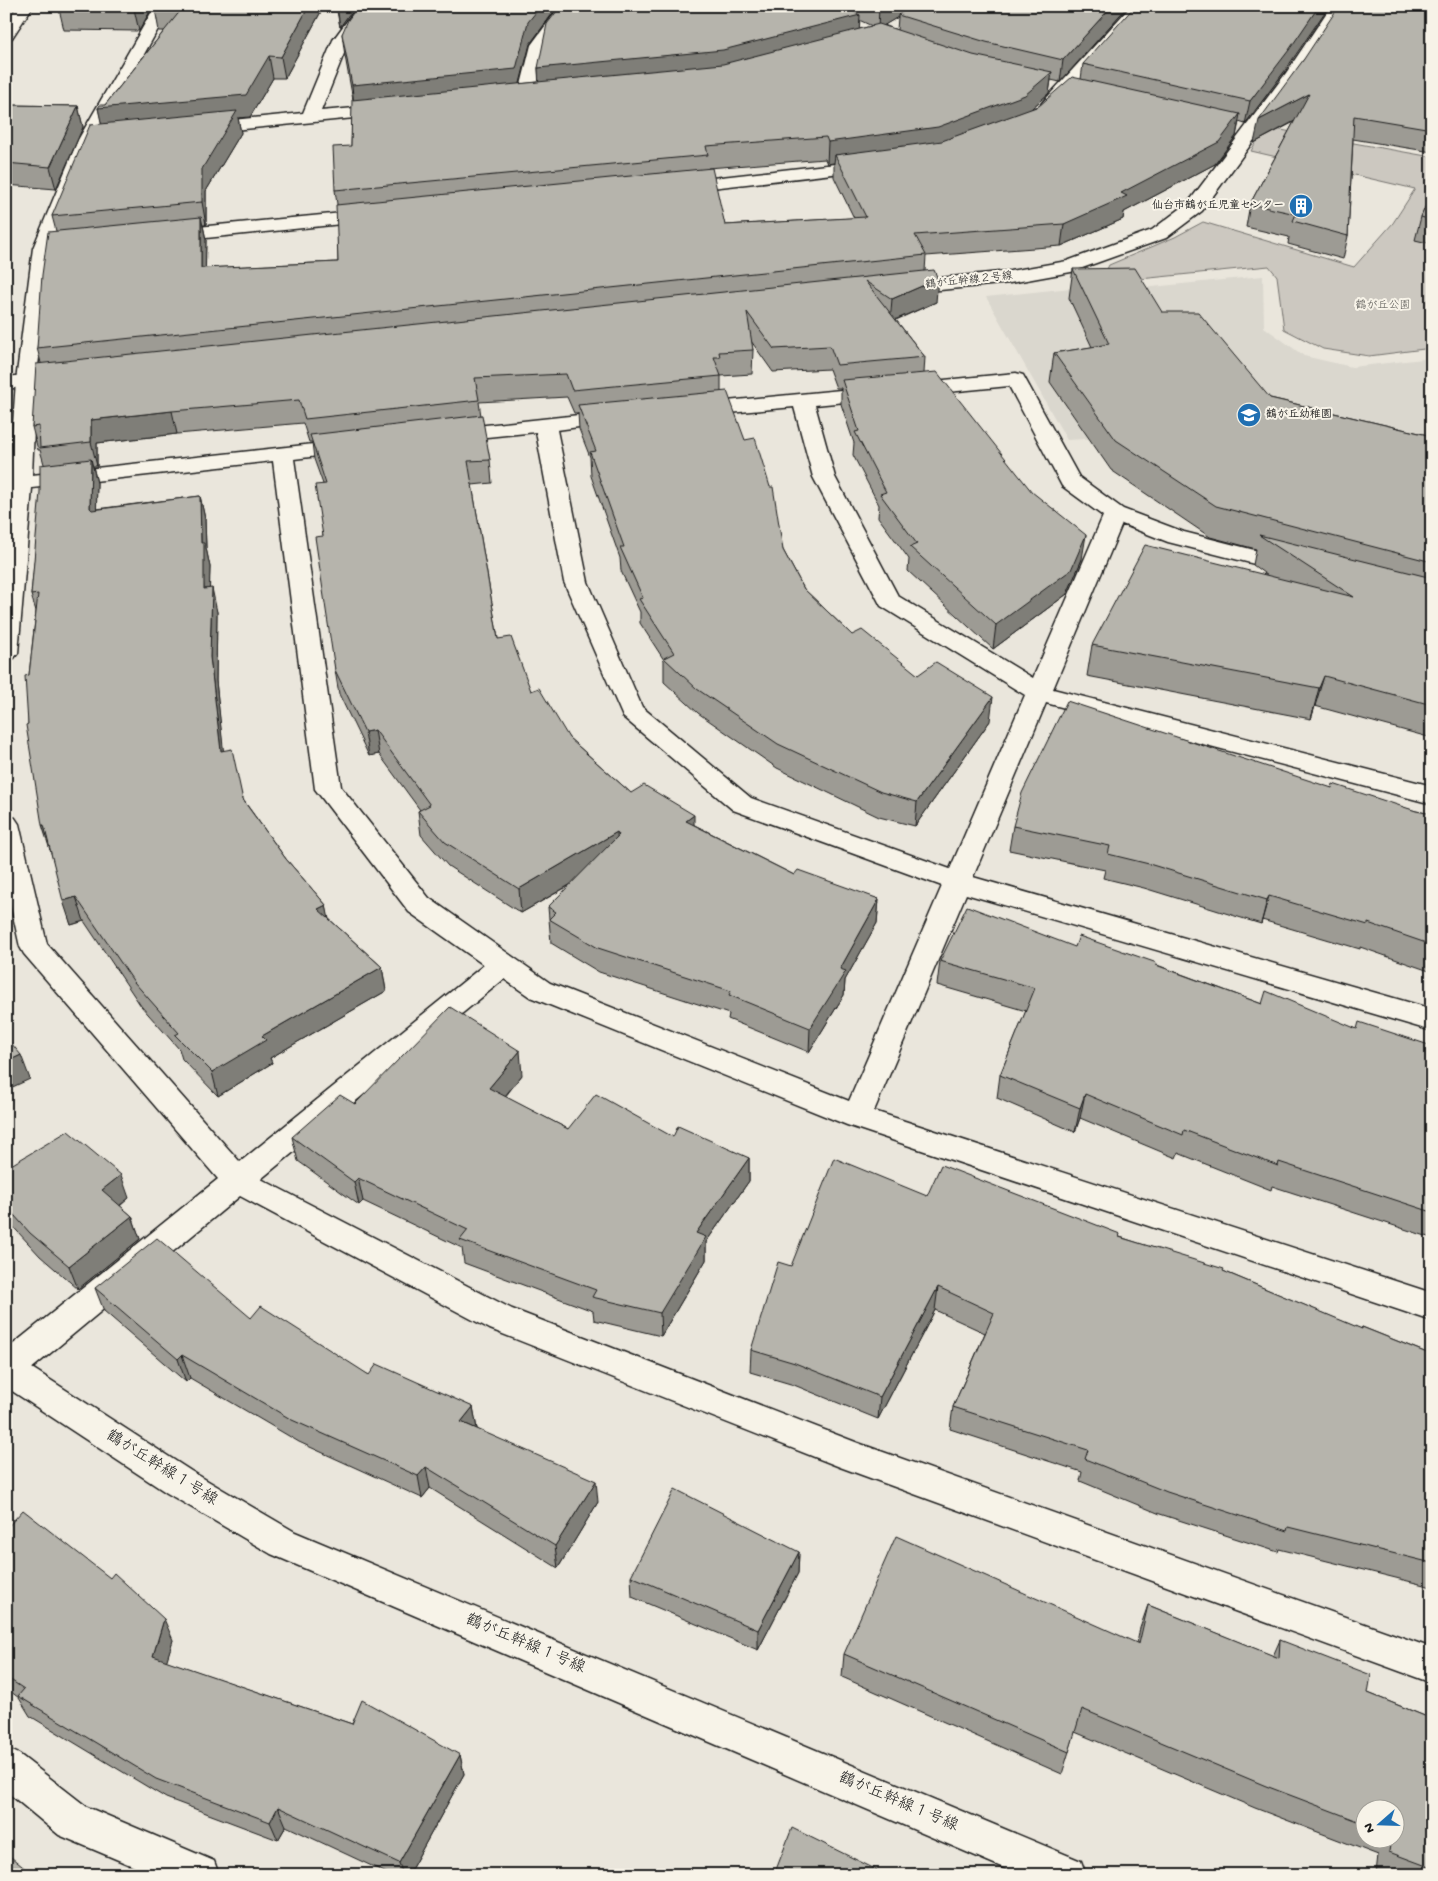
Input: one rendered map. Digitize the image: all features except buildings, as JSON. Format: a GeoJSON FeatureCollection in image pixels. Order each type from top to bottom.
{"type":"FeatureCollection","features":[{"type":"Feature","properties":{"kind":"street"},"geometry":{"type":"LineString","coordinates":[[6,35],[25,6]]}},
{"type":"Feature","properties":{"kind":"street"},"geometry":{"type":"LineString","coordinates":[[6,653],[20,484],[16,382],[43,248],[87,140],[163,6]]}},
{"type":"Feature","properties":{"kind":"street"},"geometry":{"type":"LineString","coordinates":[[310,118],[341,40],[367,6]]}},
{"type":"Feature","properties":{"kind":"street"},"geometry":{"type":"LineString","coordinates":[[527,97],[539,45],[569,6]]}},
{"type":"Feature","properties":{"kind":"street"},"geometry":{"type":"LineString","coordinates":[[1037,115],[1065,90],[1140,6]]}},
{"type":"Feature","properties":{"kind":"street","name":"鶴が丘幹線２号線"},"geometry":{"type":"LineString","coordinates":[[882,290],[1010,277],[1071,266],[1158,234],[1195,207],[1339,6]]}},
{"type":"Feature","properties":{"kind":"street"},"geometry":{"type":"LineString","coordinates":[[1046,86],[1085,94]]}},
{"type":"Feature","properties":{"kind":"street"},"geometry":{"type":"LineString","coordinates":[[507,99],[547,95]]}},
{"type":"Feature","properties":{"kind":"street"},"geometry":{"type":"LineString","coordinates":[[184,130],[409,108]]}},
{"type":"Feature","properties":{"kind":"street"},"geometry":{"type":"LineString","coordinates":[[1231,128],[1250,132]]}},
{"type":"Feature","properties":{"kind":"street"},"geometry":{"type":"LineString","coordinates":[[87,140],[106,138]]}},
{"type":"Feature","properties":{"kind":"street"},"geometry":{"type":"LineString","coordinates":[[655,189],[770,178],[883,163]]}},
{"type":"Feature","properties":{"kind":"street"},"geometry":{"type":"LineString","coordinates":[[150,238],[394,214]]}},
{"type":"Feature","properties":{"kind":"street"},"geometry":{"type":"LineString","coordinates":[[43,248],[62,246]]}},
{"type":"Feature","properties":{"kind":"street"},"geometry":{"type":"LineString","coordinates":[[16,382],[95,374]]}},
{"type":"Feature","properties":{"kind":"street"},"geometry":{"type":"LineString","coordinates":[[674,412],[1016,380],[1070,481],[1115,514],[1176,537],[1309,571]]}},
{"type":"Feature","properties":{"kind":"street"},"geometry":{"type":"LineString","coordinates":[[803,400],[824,477],[889,601],[1039,693],[1432,795]]}},
{"type":"Feature","properties":{"kind":"street"},"geometry":{"type":"LineString","coordinates":[[429,437],[635,415]]}},
{"type":"Feature","properties":{"kind":"street"},"geometry":{"type":"LineString","coordinates":[[546,424],[576,582],[632,711],[742,804],[958,882],[1432,1020]]}},
{"type":"Feature","properties":{"kind":"street"},"geometry":{"type":"LineString","coordinates":[[20,484],[371,444]]}},
{"type":"Feature","properties":{"kind":"street"},"geometry":{"type":"LineString","coordinates":[[283,454],[328,789],[419,905],[540,990],[857,1117],[1432,1307]]}},
{"type":"Feature","properties":{"kind":"street"},"geometry":{"type":"LineString","coordinates":[[857,1117],[1115,514]]}},
{"type":"Feature","properties":{"kind":"street"},"geometry":{"type":"LineString","coordinates":[[6,824],[34,947],[238,1181],[501,1319],[852,1456],[1432,1666]]}},
{"type":"Feature","properties":{"kind":"street"},"geometry":{"type":"LineString","coordinates":[[6,1370],[502,965]]}},
{"type":"Feature","properties":{"kind":"street","name":"鶴が丘幹線１号線"},"geometry":{"type":"LineString","coordinates":[[6,1370],[179,1482],[283,1543],[1067,1875]]}},
{"type":"Feature","properties":{"kind":"street"},"geometry":{"type":"LineString","coordinates":[[6,1767],[73,1821],[200,1875]]}},
{"type":"Feature","properties":{"kind":"shaded area"},"geometry":{"type":"Polygon","coordinates":[[[1263,276],[1264,327],[1304,356],[1352,367],[1432,358],[1432,516],[1174,434],[1067,440],[986,297],[1080,287],[1101,292],[1263,276]]]}},
{"type":"Feature","properties":{"kind":"green space","name":"鶴が丘公園"},"geometry":{"type":"Polygon","coordinates":[[[1264,127],[1432,157],[1432,348],[1369,356],[1323,349],[1284,329],[1277,276],[1269,266],[1100,283],[1109,265],[1175,237],[1203,222],[1354,267],[1393,223],[1415,189],[1251,151],[1264,127]]]}},
{"type":"Feature","properties":{"kind":"place","name":"仙台市鶴が丘児童センター"},"geometry":{"type":"Point","coordinates":[1301,206]}},
{"type":"Feature","properties":{"kind":"place","name":"鶴が丘幼稚園"},"geometry":{"type":"Point","coordinates":[1249,415]}}]}
